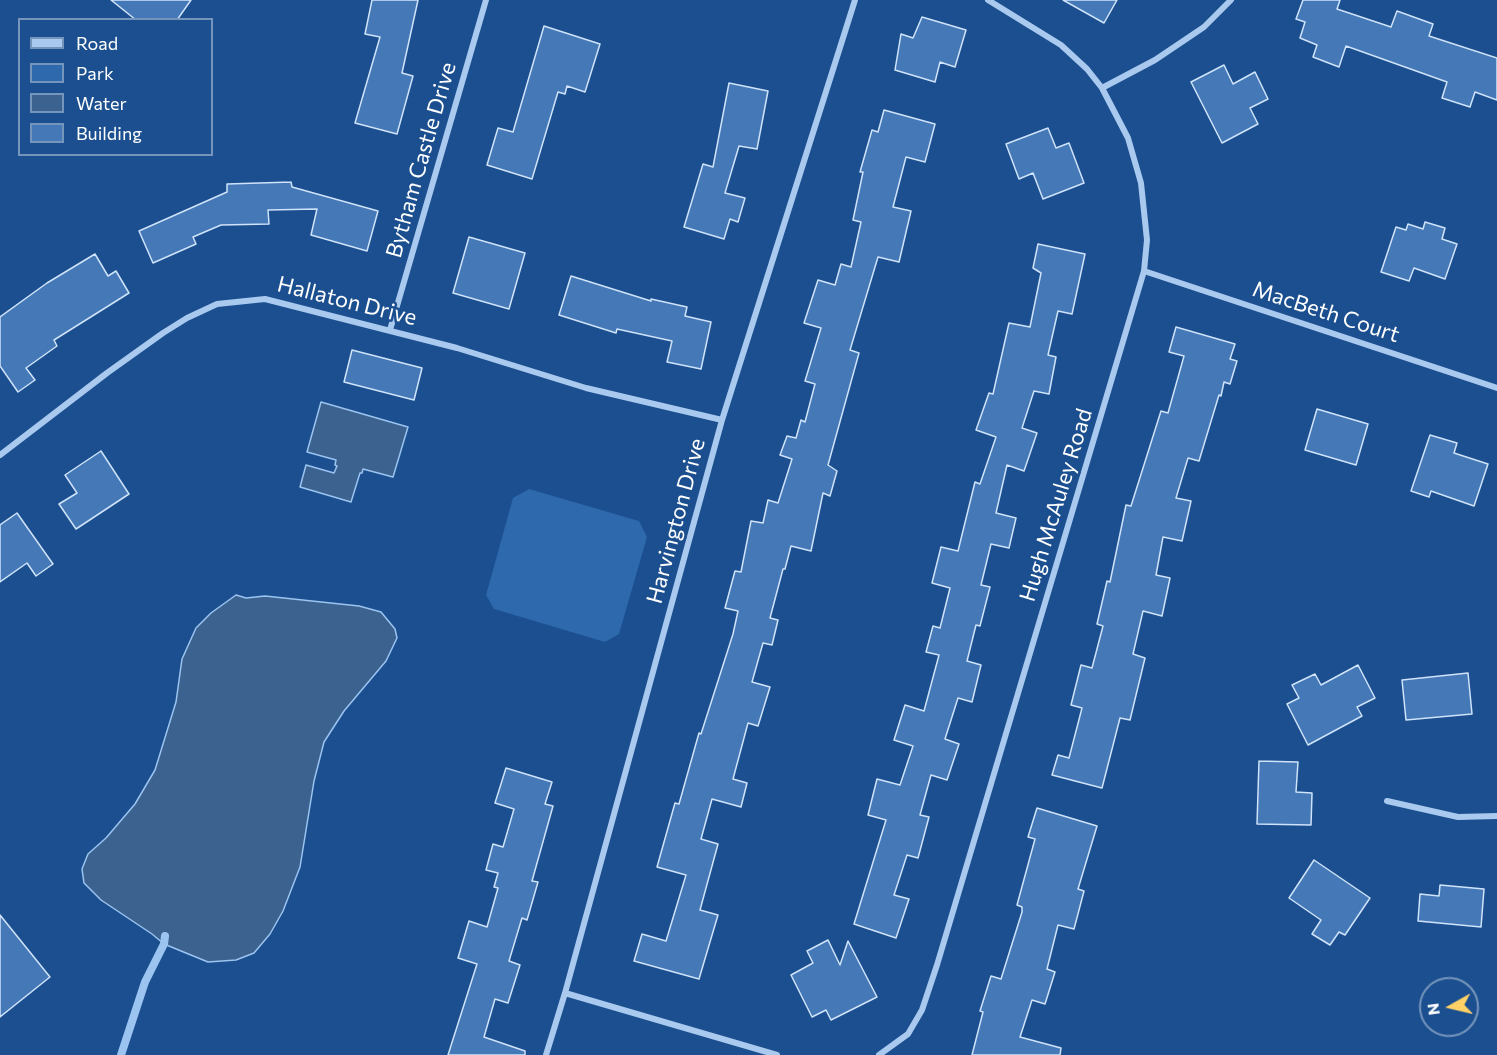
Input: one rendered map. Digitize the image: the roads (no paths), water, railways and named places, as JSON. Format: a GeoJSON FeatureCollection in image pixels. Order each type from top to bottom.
{"type":"FeatureCollection","features":[{"type":"Feature","properties":{"kind":"street","name":"Bytham Castle Drive"},"geometry":{"type":"LineString","coordinates":[[390,330],[486,0]]}},
{"type":"Feature","properties":{"kind":"street","name":"Harvington Drive"},"geometry":{"type":"LineString","coordinates":[[546,1055],[722,420],[855,0]]}},
{"type":"Feature","properties":{"kind":"street","name":"Hugh McAuley Road"},"geometry":{"type":"LineString","coordinates":[[879,1055],[908,1034],[922,1010],[930,988],[1144,271],[1147,240],[1141,183],[1128,138],[1102,88],[1061,45],[988,0]]}},
{"type":"Feature","properties":{"kind":"street"},"geometry":{"type":"LineString","coordinates":[[1102,88],[1165,54],[1204,27],[1231,0]]}},
{"type":"Feature","properties":{"kind":"street","name":"MacBeth Court"},"geometry":{"type":"LineString","coordinates":[[1144,271],[1497,388]]}},
{"type":"Feature","properties":{"kind":"street","name":"Hallaton Drive"},"geometry":{"type":"LineString","coordinates":[[0,455],[107,373],[187,318],[217,304],[265,299],[457,348],[586,388],[722,420]]}},
{"type":"Feature","properties":{"kind":"street"},"geometry":{"type":"LineString","coordinates":[[1387,801],[1458,817],[1497,816]]}},
{"type":"Feature","properties":{"kind":"street"},"geometry":{"type":"LineString","coordinates":[[565,993],[777,1055]]}},
{"type":"Feature","properties":{"kind":"water"},"geometry":{"type":"Polygon","coordinates":[[[321,402],[408,427],[393,477],[363,469],[351,502],[300,487],[306,465],[334,473],[337,466],[335,465],[336,460],[307,452],[321,402]]]}},
{"type":"Feature","properties":{"kind":"water"},"geometry":{"type":"Polygon","coordinates":[[[236,595],[246,598],[265,596],[359,606],[381,612],[395,629],[397,638],[386,661],[344,711],[324,742],[314,781],[300,867],[283,911],[270,934],[254,953],[236,960],[208,962],[164,944],[101,900],[84,883],[82,869],[88,854],[106,838],[135,804],[155,770],[176,702],[182,659],[196,628],[211,613],[236,595]]]}},
{"type":"Feature","properties":{"kind":"waterway"},"geometry":{"type":"LineString","coordinates":[[121,1055],[145,982],[164,944],[165,936]]}}]}
